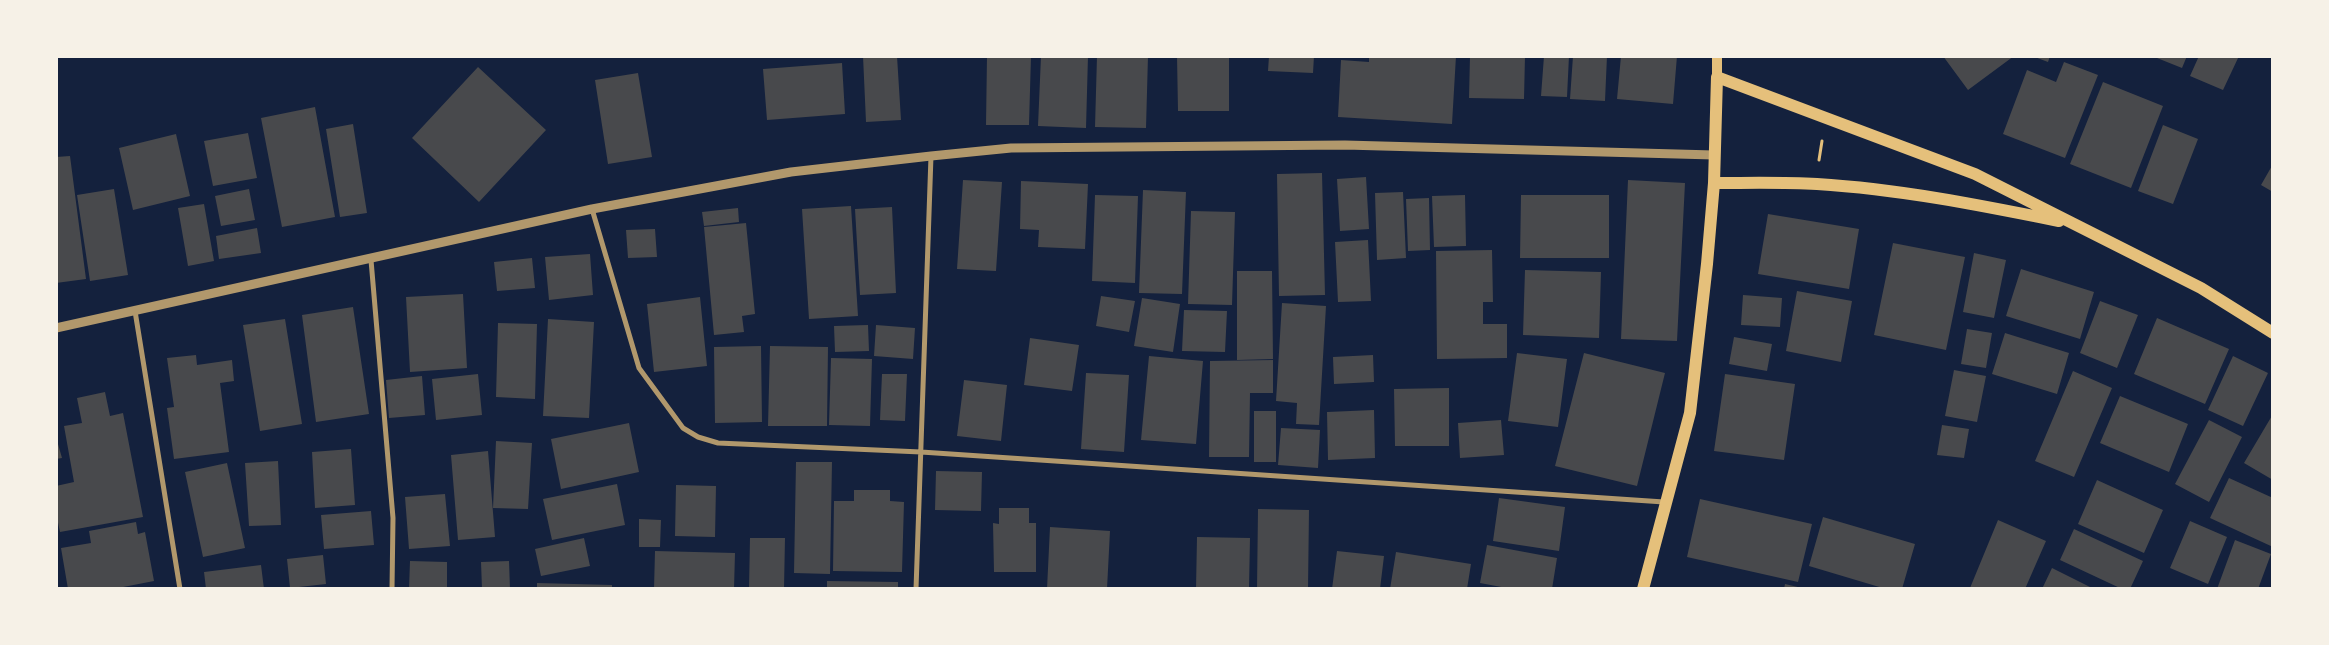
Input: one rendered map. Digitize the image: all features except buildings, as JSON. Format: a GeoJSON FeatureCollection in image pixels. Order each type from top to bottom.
{"type":"FeatureCollection","features":[{"type":"Feature","properties":{"kind":"main road"},"geometry":{"type":"LineString","coordinates":[[1643,589],[1690,413],[1707,264],[1714,182],[1717,56]]}},
{"type":"Feature","properties":{"kind":"main road"},"geometry":{"type":"LineString","coordinates":[[1717,77],[1825,116],[1975,174],[2201,288],[2273,333]]}},
{"type":"Feature","properties":{"kind":"main road"},"geometry":{"type":"LineString","coordinates":[[1714,182],[1816,184],[1958,201],[2074,224]]}},
{"type":"Feature","properties":{"kind":"street"},"geometry":{"type":"LineString","coordinates":[[56,328],[371,260],[592,209],[791,172],[931,156],[1011,148],[1335,145],[1714,155]]}},
{"type":"Feature","properties":{"kind":"street"},"geometry":{"type":"LineString","coordinates":[[916,589],[931,156]]}},
{"type":"Feature","properties":{"kind":"street"},"geometry":{"type":"LineString","coordinates":[[592,209],[639,368],[683,428],[698,437],[718,443],[921,452],[1667,502]]}},
{"type":"Feature","properties":{"kind":"street"},"geometry":{"type":"LineString","coordinates":[[371,260],[393,518],[392,589]]}},
{"type":"Feature","properties":{"kind":"street"},"geometry":{"type":"LineString","coordinates":[[135,311],[180,589]]}},
{"type":"Feature","properties":{"kind":"path"},"geometry":{"type":"LineString","coordinates":[[1816,184],[1825,116]]}}]}
